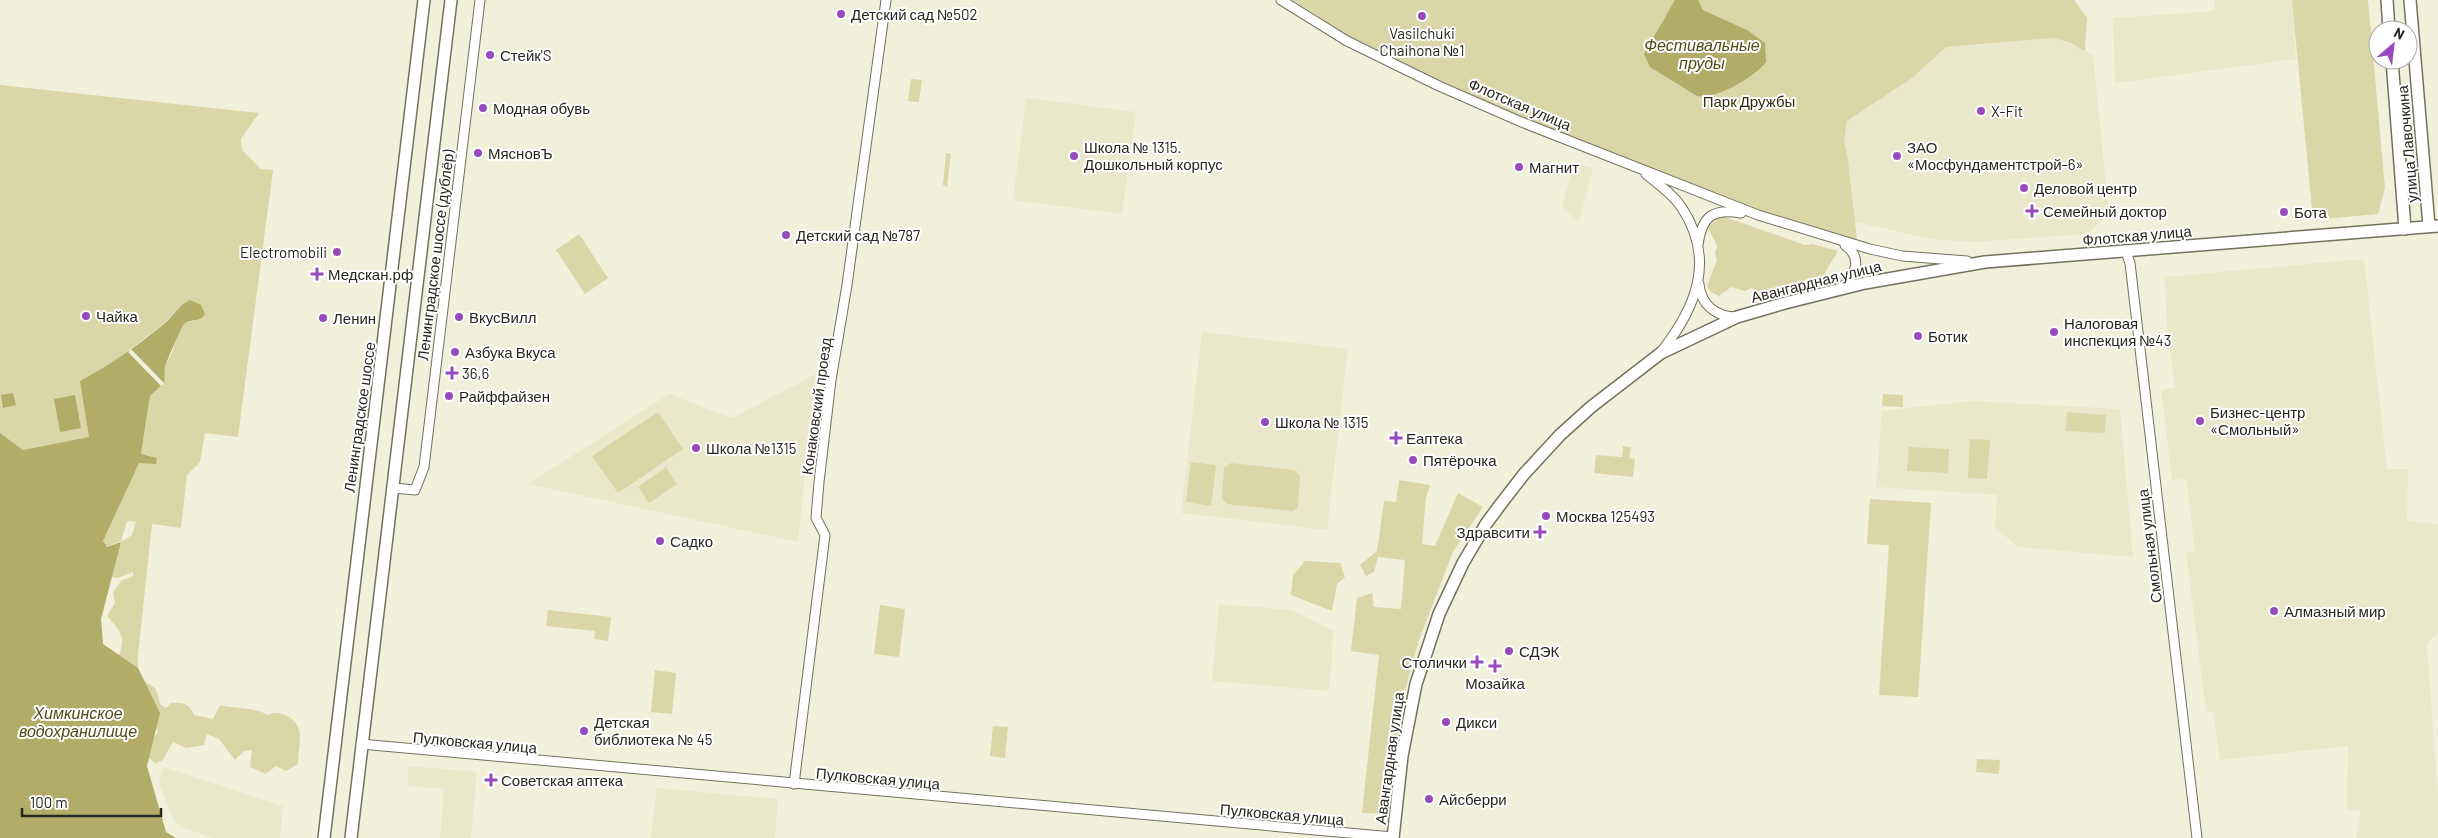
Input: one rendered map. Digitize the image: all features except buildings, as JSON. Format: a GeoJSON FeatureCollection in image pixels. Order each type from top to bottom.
{"type":"FeatureCollection","features":[{"type":"Feature","properties":{"kind":"main road","name":"Ленинградское шоссе"},"geometry":{"type":"LineString","coordinates":[[324,838],[328,789],[383,358],[424,0]]}},
{"type":"Feature","properties":{"kind":"main road"},"geometry":{"type":"LineString","coordinates":[[351,838],[451,0]]}},
{"type":"Feature","properties":{"kind":"main road"},"geometry":{"type":"LineString","coordinates":[[2387,0],[2388,20]]}},
{"type":"Feature","properties":{"kind":"main road","name":"улица Лавочкина"},"geometry":{"type":"LineString","coordinates":[[2410,0],[2410,20]]}},
{"type":"Feature","properties":{"kind":"main road","name":"улица Лавочкина"},"geometry":{"type":"LineString","coordinates":[[2393,70],[2405,228]]}},
{"type":"Feature","properties":{"kind":"main road","name":"улица Лавочкина"},"geometry":{"type":"LineString","coordinates":[[2414,70],[2434,226]]}},
{"type":"Feature","properties":{"kind":"main road","name":"Флотская улица"},"geometry":{"type":"LineString","coordinates":[[1985,262],[2434,226]]}},
{"type":"Feature","properties":{"kind":"main road","name":"Авангардная улица"},"geometry":{"type":"LineString","coordinates":[[1393,838],[1402,756],[1416,684],[1439,614],[1463,563],[1486,524],[1524,474],[1560,435],[1591,407],[1661,353],[1738,317],[1841,288],[1985,262]]}},
{"type":"Feature","properties":{"kind":"main road"},"geometry":{"type":"LineString","coordinates":[[317,838],[328,789]]}},
{"type":"Feature","properties":{"kind":"main road"},"geometry":{"type":"LineString","coordinates":[[356,792],[357,838]]}},
{"type":"Feature","properties":{"kind":"street","name":"Ленинградское шоссе (дублёр)"},"geometry":{"type":"LineString","coordinates":[[394,488],[415,490],[424,467],[480,0]]}},
{"type":"Feature","properties":{"kind":"street","name":"Конаковский проезд"},"geometry":{"type":"LineString","coordinates":[[794,784],[825,534],[816,518],[819,482],[831,380],[848,280],[886,0]]}},
{"type":"Feature","properties":{"kind":"street","name":"Флотская улица"},"geometry":{"type":"LineString","coordinates":[[1281,0],[1390,64],[1518,121],[1758,215],[1840,242],[1902,256],[1985,262]]}},
{"type":"Feature","properties":{"kind":"street","name":"Авангардная улица"},"geometry":{"type":"LineString","coordinates":[[1642,171],[1670,194],[1682,207],[1698,248],[1698,276],[1689,313],[1661,353]]}},
{"type":"Feature","properties":{"kind":"street","name":"Флотская улица"},"geometry":{"type":"LineString","coordinates":[[1698,248],[1704,224],[1709,217],[1717,212],[1728,211],[1758,215]]}},
{"type":"Feature","properties":{"kind":"street"},"geometry":{"type":"LineString","coordinates":[[1840,242],[1853,252],[1856,267],[1850,280],[1841,288]]}},
{"type":"Feature","properties":{"kind":"street","name":"Смольная улица"},"geometry":{"type":"LineString","coordinates":[[2126,252],[2130,263],[2197,838]]}},
{"type":"Feature","properties":{"kind":"street"},"geometry":{"type":"LineString","coordinates":[[1698,276],[1700,291],[1710,309],[1726,317],[1738,317]]}},
{"type":"Feature","properties":{"kind":"street","name":"Пулковская улица"},"geometry":{"type":"LineString","coordinates":[[361,744],[1393,838]]}},
{"type":"Feature","properties":{"kind":"shaded area"},"geometry":{"type":"Polygon","coordinates":[[[2214,0],[2292,0],[2296,59],[2115,83],[2113,18],[2215,11],[2214,0]]]}},
{"type":"Feature","properties":{"kind":"shaded area"},"geometry":{"type":"Polygon","coordinates":[[[2052,38],[2069,42],[2093,55],[2108,205],[2104,219],[2087,234],[1974,242],[1932,239],[1855,222],[1848,159],[1844,141],[1847,121],[1912,78],[1946,47],[2052,38]]]}},
{"type":"Feature","properties":{"kind":"shaded area","name":"Школа № 1315. Дошкольный корпус"},"geometry":{"type":"Polygon","coordinates":[[[1026,98],[1136,112],[1122,214],[1013,200],[1026,98]]]}},
{"type":"Feature","properties":{"kind":"shaded area"},"geometry":{"type":"Polygon","coordinates":[[[1574,163],[1593,168],[1579,222],[1562,208],[1574,163]]]}},
{"type":"Feature","properties":{"kind":"shaded area"},"geometry":{"type":"Polygon","coordinates":[[[2364,259],[2387,469],[2408,469],[2407,521],[2438,524],[2438,632],[2427,645],[2438,796],[2438,838],[2356,838],[2361,811],[2347,809],[2348,746],[2220,760],[2213,711],[2206,712],[2186,552],[2195,551],[2186,479],[2172,480],[2161,390],[2175,388],[2167,326],[2165,277],[2364,259]]]}},
{"type":"Feature","properties":{"kind":"shaded area","name":"Школа № 1315"},"geometry":{"type":"Polygon","coordinates":[[[1202,332],[1348,349],[1327,530],[1181,513],[1202,332]]]}},
{"type":"Feature","properties":{"kind":"shaded area","name":"Школа №1315"},"geometry":{"type":"Polygon","coordinates":[[[816,374],[798,542],[528,484],[669,394],[732,418],[816,374]]]}},
{"type":"Feature","properties":{"kind":"shaded area"},"geometry":{"type":"Polygon","coordinates":[[[1971,401],[2120,409],[2133,557],[2018,547],[1995,527],[1997,495],[1876,487],[1882,411],[1971,401]]]}},
{"type":"Feature","properties":{"kind":"shaded area"},"geometry":{"type":"Polygon","coordinates":[[[1219,604],[1292,610],[1334,631],[1331,644],[1333,645],[1329,691],[1212,681],[1219,604]]]}},
{"type":"Feature","properties":{"kind":"shaded area"},"geometry":{"type":"Polygon","coordinates":[[[409,766],[477,772],[471,838],[440,838],[444,789],[407,786],[409,766]]]}},
{"type":"Feature","properties":{"kind":"shaded area"},"geometry":{"type":"Polygon","coordinates":[[[163,767],[283,806],[280,838],[212,838],[182,827],[173,819],[159,782],[163,767]]]}},
{"type":"Feature","properties":{"kind":"shaded area"},"geometry":{"type":"Polygon","coordinates":[[[657,788],[778,799],[775,838],[651,838],[657,788]]]}},
{"type":"Feature","properties":{"kind":"green space","name":"Парк Дружбы"},"geometry":{"type":"Polygon","coordinates":[[[1292,0],[2074,0],[2087,18],[2085,51],[2069,42],[2052,38],[1946,47],[1912,78],[1847,121],[1844,141],[1848,159],[1857,240],[1781,219],[1719,197],[1508,111],[1428,75],[1353,38],[1292,0]]]}},
{"type":"Feature","properties":{"kind":"green space"},"geometry":{"type":"Polygon","coordinates":[[[2292,0],[2368,0],[2370,20],[2368,20],[2368,70],[2374,70],[2385,188],[2378,214],[2313,220],[2292,0]]]}},
{"type":"Feature","properties":{"kind":"green space"},"geometry":{"type":"Polygon","coordinates":[[[911,79],[922,80],[919,102],[908,101],[911,79]]]}},
{"type":"Feature","properties":{"kind":"green space","name":"Чайка"},"geometry":{"type":"Polygon","coordinates":[[[0,85],[259,113],[241,139],[242,150],[261,169],[273,170],[238,437],[205,433],[200,462],[187,475],[181,528],[152,524],[138,655],[138,677],[156,689],[160,704],[166,708],[171,703],[182,703],[190,708],[194,715],[213,719],[220,705],[250,709],[268,715],[273,713],[284,714],[289,717],[297,725],[300,739],[298,764],[286,771],[276,766],[266,774],[250,767],[252,750],[244,751],[235,760],[219,739],[207,734],[204,745],[186,748],[173,742],[162,761],[155,763],[149,758],[148,746],[158,732],[116,663],[122,637],[107,616],[115,603],[113,592],[121,581],[133,576],[133,572],[118,578],[108,577],[121,542],[132,535],[136,522],[127,521],[121,541],[106,547],[103,541],[139,462],[156,464],[157,458],[141,454],[150,396],[164,383],[165,366],[172,353],[179,329],[185,323],[197,320],[180,306],[166,322],[107,367],[90,437],[23,450],[0,433],[0,85]]]}},
{"type":"Feature","properties":{"kind":"green space"},"geometry":{"type":"Polygon","coordinates":[[[946,153],[951,154],[947,187],[943,185],[946,153]]]}},
{"type":"Feature","properties":{"kind":"green space"},"geometry":{"type":"Polygon","coordinates":[[[1725,217],[1805,245],[1812,244],[1838,251],[1824,274],[1808,286],[1768,296],[1751,288],[1745,291],[1731,287],[1719,296],[1711,292],[1707,286],[1717,260],[1715,253],[1717,246],[1708,228],[1718,218],[1725,217]]]}},
{"type":"Feature","properties":{"kind":"green space"},"geometry":{"type":"Polygon","coordinates":[[[579,234],[608,278],[585,294],[556,250],[579,234]]]}},
{"type":"Feature","properties":{"kind":"green space"},"geometry":{"type":"Polygon","coordinates":[[[1883,394],[1903,395],[1903,407],[1882,406],[1883,394]]]}},
{"type":"Feature","properties":{"kind":"green space"},"geometry":{"type":"Polygon","coordinates":[[[658,412],[683,449],[618,493],[592,456],[658,412]]]}},
{"type":"Feature","properties":{"kind":"green space"},"geometry":{"type":"Polygon","coordinates":[[[2067,412],[2106,415],[2105,433],[2066,431],[2067,412]]]}},
{"type":"Feature","properties":{"kind":"green space"},"geometry":{"type":"Polygon","coordinates":[[[1970,439],[1990,440],[1987,479],[1968,478],[1970,439]]]}},
{"type":"Feature","properties":{"kind":"green space"},"geometry":{"type":"Polygon","coordinates":[[[1623,446],[1631,447],[1629,458],[1635,459],[1633,477],[1594,473],[1596,455],[1622,457],[1623,446]]]}},
{"type":"Feature","properties":{"kind":"green space"},"geometry":{"type":"Polygon","coordinates":[[[1909,447],[1949,449],[1948,473],[1907,471],[1909,447]]]}},
{"type":"Feature","properties":{"kind":"green space"},"geometry":{"type":"Polygon","coordinates":[[[1191,462],[1216,465],[1211,506],[1186,502],[1191,462]]]}},
{"type":"Feature","properties":{"kind":"green space"},"geometry":{"type":"Polygon","coordinates":[[[1231,463],[1295,470],[1300,476],[1298,507],[1293,511],[1227,504],[1222,498],[1224,468],[1231,463]]]}},
{"type":"Feature","properties":{"kind":"green space"},"geometry":{"type":"Polygon","coordinates":[[[666,467],[677,484],[649,503],[638,487],[666,467]]]}},
{"type":"Feature","properties":{"kind":"green space"},"geometry":{"type":"Polygon","coordinates":[[[1399,480],[1430,485],[1426,497],[1422,544],[1435,546],[1458,493],[1483,507],[1453,552],[1419,640],[1406,687],[1388,814],[1362,813],[1379,655],[1351,651],[1357,598],[1372,593],[1374,607],[1401,609],[1405,560],[1378,557],[1374,572],[1366,576],[1360,565],[1377,551],[1384,501],[1396,502],[1399,480]]]}},
{"type":"Feature","properties":{"kind":"green space"},"geometry":{"type":"Polygon","coordinates":[[[1870,499],[1931,503],[1918,697],[1879,695],[1889,545],[1867,544],[1870,499]]]}},
{"type":"Feature","properties":{"kind":"green space"},"geometry":{"type":"Polygon","coordinates":[[[1305,561],[1340,563],[1345,577],[1337,584],[1332,611],[1291,595],[1293,575],[1305,561]]]}},
{"type":"Feature","properties":{"kind":"green space"},"geometry":{"type":"Polygon","coordinates":[[[880,605],[905,609],[899,657],[874,654],[880,605]]]}},
{"type":"Feature","properties":{"kind":"green space"},"geometry":{"type":"Polygon","coordinates":[[[548,610],[611,617],[608,641],[594,639],[595,631],[546,626],[548,610]]]}},
{"type":"Feature","properties":{"kind":"green space"},"geometry":{"type":"Polygon","coordinates":[[[655,670],[676,673],[672,714],[651,712],[655,670]]]}},
{"type":"Feature","properties":{"kind":"green space"},"geometry":{"type":"Polygon","coordinates":[[[993,726],[1008,727],[1005,758],[990,756],[993,726]]]}},
{"type":"Feature","properties":{"kind":"green space"},"geometry":{"type":"Polygon","coordinates":[[[1977,759],[2000,760],[1999,774],[1976,772],[1977,759]]]}},
{"type":"Feature","properties":{"kind":"water","name":"Фестивальные пруды"},"geometry":{"type":"Polygon","coordinates":[[[1675,0],[1698,0],[1703,10],[1747,30],[1765,43],[1766,62],[1753,74],[1734,86],[1705,96],[1697,96],[1650,67],[1644,54],[1675,0]]]}},
{"type":"Feature","properties":{"kind":"water","name":"Химкинское водохранилище"},"geometry":{"type":"Polygon","coordinates":[[[190,300],[201,305],[205,314],[201,319],[184,324],[166,364],[164,383],[150,396],[141,454],[157,458],[156,464],[139,463],[103,541],[107,547],[121,542],[101,619],[103,644],[138,668],[160,713],[147,766],[166,832],[176,838],[0,838],[0,433],[23,450],[89,437],[80,381],[133,347],[164,324],[182,305],[190,300]]]}},
{"type":"Feature","properties":{"kind":"water"},"geometry":{"type":"Polygon","coordinates":[[[13,393],[16,405],[3,408],[1,395],[13,393]]]}},
{"type":"Feature","properties":{"kind":"water"},"geometry":{"type":"Polygon","coordinates":[[[75,395],[81,428],[60,432],[54,399],[75,395]]]}},
{"type":"Feature","properties":{"kind":"pier"},"geometry":{"type":"Polygon","coordinates":[[[131,349],[164,383],[161,386],[128,352],[131,349]]]}},
{"type":"Feature","properties":{"kind":"place","name":"Детский сад №502"},"geometry":{"type":"Point","coordinates":[841,14]}},
{"type":"Feature","properties":{"kind":"place","name":"Vasilchuki Chaihona №1"},"geometry":{"type":"Point","coordinates":[1422,16]}},
{"type":"Feature","properties":{"kind":"place","name":"Стейк'S"},"geometry":{"type":"Point","coordinates":[490,55]}},
{"type":"Feature","properties":{"kind":"place","name":"Модная обувь"},"geometry":{"type":"Point","coordinates":[483,108]}},
{"type":"Feature","properties":{"kind":"place","name":"X-Fit"},"geometry":{"type":"Point","coordinates":[1981,111]}},
{"type":"Feature","properties":{"kind":"place","name":"МясновЪ"},"geometry":{"type":"Point","coordinates":[478,153]}},
{"type":"Feature","properties":{"kind":"place","name":"Школа № 1315. Дошкольный корпус"},"geometry":{"type":"Point","coordinates":[1074,156]}},
{"type":"Feature","properties":{"kind":"place","name":"ЗАО «Мосфундаментстрой-6»"},"geometry":{"type":"Point","coordinates":[1897,156]}},
{"type":"Feature","properties":{"kind":"place","name":"Магнит"},"geometry":{"type":"Point","coordinates":[1519,167]}},
{"type":"Feature","properties":{"kind":"place","name":"Деловой центр"},"geometry":{"type":"Point","coordinates":[2024,188]}},
{"type":"Feature","properties":{"kind":"place","name":"Семейный доктор"},"geometry":{"type":"Point","coordinates":[2032,211]}},
{"type":"Feature","properties":{"kind":"place","name":"Бота"},"geometry":{"type":"Point","coordinates":[2284,212]}},
{"type":"Feature","properties":{"kind":"place","name":"Детский сад №787"},"geometry":{"type":"Point","coordinates":[786,235]}},
{"type":"Feature","properties":{"kind":"place","name":"Electromobili"},"geometry":{"type":"Point","coordinates":[337,252]}},
{"type":"Feature","properties":{"kind":"place","name":"Медскан.рф"},"geometry":{"type":"Point","coordinates":[317,274]}},
{"type":"Feature","properties":{"kind":"place","name":"Чайка"},"geometry":{"type":"Point","coordinates":[86,316]}},
{"type":"Feature","properties":{"kind":"place","name":"ВкусВилл"},"geometry":{"type":"Point","coordinates":[459,317]}},
{"type":"Feature","properties":{"kind":"place","name":"Ленин"},"geometry":{"type":"Point","coordinates":[323,318]}},
{"type":"Feature","properties":{"kind":"place","name":"Налоговая инспекция №43"},"geometry":{"type":"Point","coordinates":[2054,332]}},
{"type":"Feature","properties":{"kind":"place","name":"Ботик"},"geometry":{"type":"Point","coordinates":[1918,336]}},
{"type":"Feature","properties":{"kind":"place","name":"Азбука Вкуса"},"geometry":{"type":"Point","coordinates":[455,352]}},
{"type":"Feature","properties":{"kind":"place","name":"36,6"},"geometry":{"type":"Point","coordinates":[452,373]}},
{"type":"Feature","properties":{"kind":"place","name":"Райффайзен"},"geometry":{"type":"Point","coordinates":[449,396]}},
{"type":"Feature","properties":{"kind":"place","name":"Бизнес-центр «Смольный»"},"geometry":{"type":"Point","coordinates":[2200,421]}},
{"type":"Feature","properties":{"kind":"place","name":"Школа № 1315"},"geometry":{"type":"Point","coordinates":[1265,422]}},
{"type":"Feature","properties":{"kind":"place","name":"Еаптека"},"geometry":{"type":"Point","coordinates":[1396,438]}},
{"type":"Feature","properties":{"kind":"place","name":"Школа №1315"},"geometry":{"type":"Point","coordinates":[696,448]}},
{"type":"Feature","properties":{"kind":"place","name":"Пятёрочка"},"geometry":{"type":"Point","coordinates":[1413,460]}},
{"type":"Feature","properties":{"kind":"place","name":"Москва 125493"},"geometry":{"type":"Point","coordinates":[1546,516]}},
{"type":"Feature","properties":{"kind":"place","name":"Здравсити"},"geometry":{"type":"Point","coordinates":[1540,532]}},
{"type":"Feature","properties":{"kind":"place","name":"Садко"},"geometry":{"type":"Point","coordinates":[660,541]}},
{"type":"Feature","properties":{"kind":"place","name":"Алмазный мир"},"geometry":{"type":"Point","coordinates":[2274,611]}},
{"type":"Feature","properties":{"kind":"place","name":"СДЭК"},"geometry":{"type":"Point","coordinates":[1509,651]}},
{"type":"Feature","properties":{"kind":"place","name":"Столички"},"geometry":{"type":"Point","coordinates":[1477,662]}},
{"type":"Feature","properties":{"kind":"place","name":"Мозайка"},"geometry":{"type":"Point","coordinates":[1495,666]}},
{"type":"Feature","properties":{"kind":"place","name":"Дикси"},"geometry":{"type":"Point","coordinates":[1446,722]}},
{"type":"Feature","properties":{"kind":"place","name":"Детская библиотека № 45"},"geometry":{"type":"Point","coordinates":[584,731]}},
{"type":"Feature","properties":{"kind":"place","name":"Советская аптека"},"geometry":{"type":"Point","coordinates":[491,780]}},
{"type":"Feature","properties":{"kind":"place","name":"Айсберри"},"geometry":{"type":"Point","coordinates":[1429,799]}}]}
